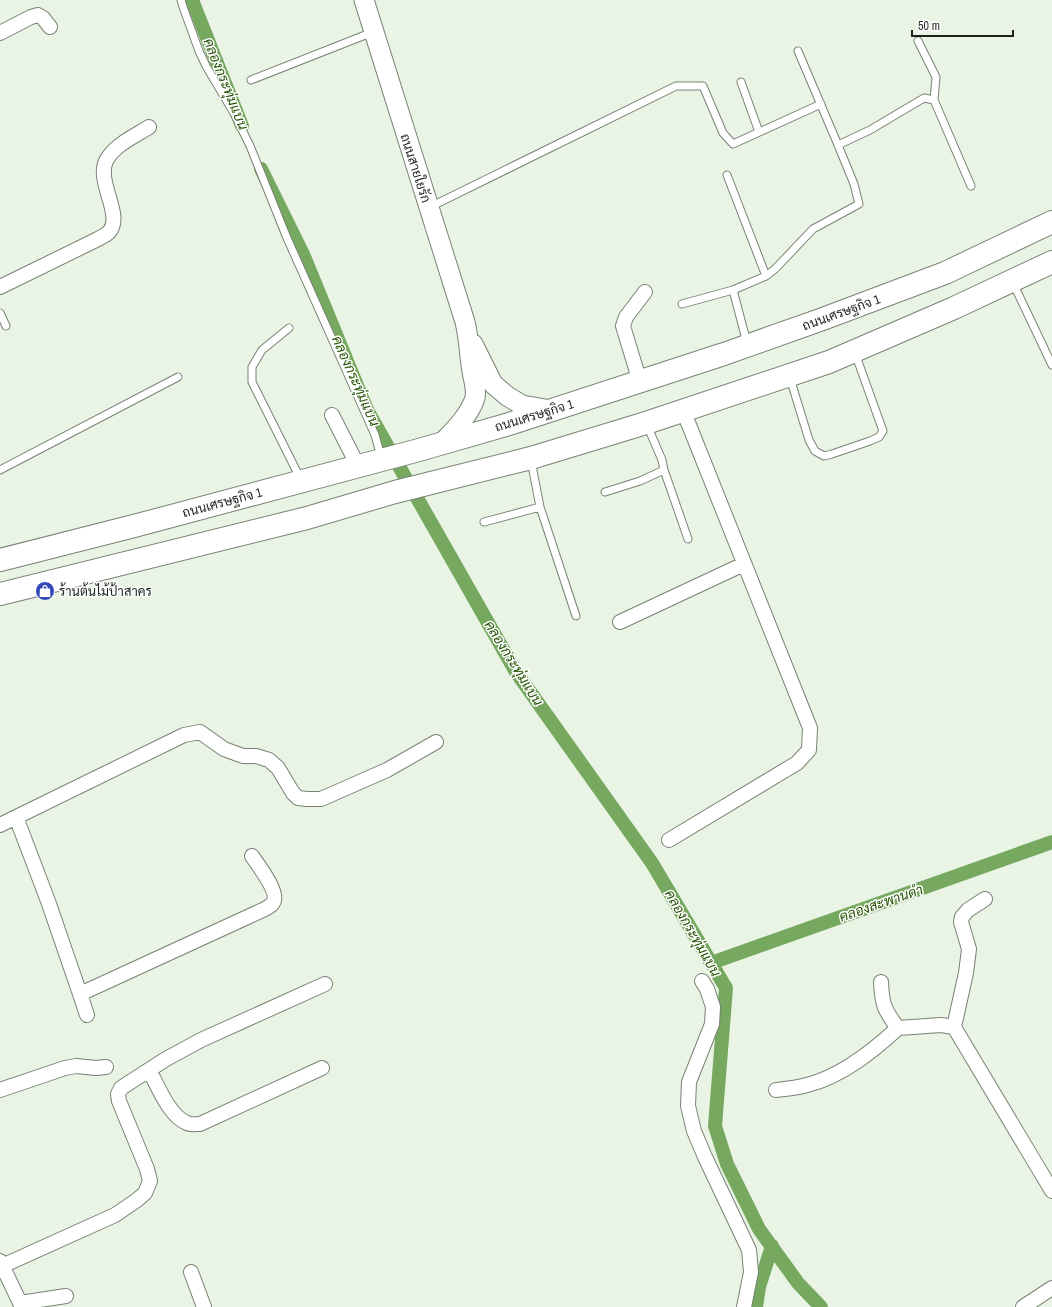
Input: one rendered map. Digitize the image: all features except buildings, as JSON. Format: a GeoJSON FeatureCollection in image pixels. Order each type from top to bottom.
{"type":"FeatureCollection","features":[{"type":"Feature","properties":{"kind":"main road","name":"ถนนเศรษฐกิจ 1"},"geometry":{"type":"LineString","coordinates":[[0,560],[419,450],[509,424],[640,382],[747,346],[945,273],[1052,222]]}},
{"type":"Feature","properties":{"kind":"main road"},"geometry":{"type":"LineString","coordinates":[[0,594],[307,518],[395,492],[531,458],[646,423],[829,362],[954,308],[1052,262]]}},
{"type":"Feature","properties":{"kind":"street","name":"ถนนสายใยรัก"},"geometry":{"type":"LineString","coordinates":[[364,0],[468,335],[475,387],[475,399],[467,416],[442,443]]}},
{"type":"Feature","properties":{"kind":"street"},"geometry":{"type":"LineString","coordinates":[[0,33],[38,15],[43,18],[50,27]]}},
{"type":"Feature","properties":{"kind":"street"},"geometry":{"type":"LineString","coordinates":[[0,286],[96,240],[109,232],[113,225],[113,213],[105,186],[103,170],[106,161],[114,150],[149,127]]}},
{"type":"Feature","properties":{"kind":"street"},"geometry":{"type":"LineString","coordinates":[[640,382],[623,326],[626,317],[645,292]]}},
{"type":"Feature","properties":{"kind":"street","name":"ถนนสายใยรัก"},"geometry":{"type":"LineString","coordinates":[[468,335],[493,384],[507,396],[522,405],[551,410]]}},
{"type":"Feature","properties":{"kind":"street"},"geometry":{"type":"LineString","coordinates":[[670,840],[797,764],[809,750],[810,728],[683,410]]}},
{"type":"Feature","properties":{"kind":"street"},"geometry":{"type":"LineString","coordinates":[[332,415],[358,466]]}},
{"type":"Feature","properties":{"kind":"street"},"geometry":{"type":"LineString","coordinates":[[620,622],[744,564]]}},
{"type":"Feature","properties":{"kind":"street"},"geometry":{"type":"LineString","coordinates":[[0,825],[184,734],[200,732],[224,749],[243,756],[256,756],[269,760],[278,768],[293,793],[298,798],[307,799],[321,799],[387,770],[436,742]]}},
{"type":"Feature","properties":{"kind":"street"},"geometry":{"type":"LineString","coordinates":[[16,817],[48,901],[87,1015]]}},
{"type":"Feature","properties":{"kind":"street"},"geometry":{"type":"LineString","coordinates":[[80,994],[266,909],[273,904],[275,899],[273,889],[252,856]]}},
{"type":"Feature","properties":{"kind":"street"},"geometry":{"type":"LineString","coordinates":[[985,899],[968,910],[962,917],[961,922],[969,949],[966,973],[954,1027],[1052,1191]]}},
{"type":"Feature","properties":{"kind":"street"},"geometry":{"type":"LineString","coordinates":[[702,981],[707,989],[713,1008],[712,1024],[689,1082],[688,1106],[694,1131],[705,1157],[749,1250],[751,1272],[744,1307]]}},
{"type":"Feature","properties":{"kind":"street"},"geometry":{"type":"LineString","coordinates":[[881,982],[882,1001],[887,1012],[898,1028]]}},
{"type":"Feature","properties":{"kind":"street"},"geometry":{"type":"LineString","coordinates":[[66,1296],[21,1305],[1,1263],[115,1215],[145,1193],[150,1181],[147,1169],[119,1101],[118,1094],[121,1088],[201,1040],[325,984]]}},
{"type":"Feature","properties":{"kind":"street"},"geometry":{"type":"LineString","coordinates":[[776,1090],[808,1085],[831,1076],[875,1049],[898,1028],[941,1025],[954,1027]]}},
{"type":"Feature","properties":{"kind":"street"},"geometry":{"type":"LineString","coordinates":[[0,1090],[65,1068],[76,1066],[96,1068],[106,1067]]}},
{"type":"Feature","properties":{"kind":"street"},"geometry":{"type":"LineString","coordinates":[[149,1070],[168,1106],[188,1124],[200,1124],[322,1068]]}},
{"type":"Feature","properties":{"kind":"street"},"geometry":{"type":"LineString","coordinates":[[191,1272],[204,1307]]}},
{"type":"Feature","properties":{"kind":"street"},"geometry":{"type":"LineString","coordinates":[[1023,1307],[1052,1288]]}},
{"type":"Feature","properties":{"kind":"lane"},"geometry":{"type":"LineString","coordinates":[[181,0],[199,51],[250,146],[288,238],[375,435],[384,459]]}},
{"type":"Feature","properties":{"kind":"lane"},"geometry":{"type":"LineString","coordinates":[[251,80],[373,32]]}},
{"type":"Feature","properties":{"kind":"lane"},"geometry":{"type":"LineString","coordinates":[[918,41],[936,77],[934,100],[971,186]]}},
{"type":"Feature","properties":{"kind":"lane"},"geometry":{"type":"LineString","coordinates":[[682,304],[733,290],[766,276],[775,270],[813,229],[859,204],[854,184],[798,51]]}},
{"type":"Feature","properties":{"kind":"lane"},"geometry":{"type":"LineString","coordinates":[[741,82],[759,132]]}},
{"type":"Feature","properties":{"kind":"lane"},"geometry":{"type":"LineString","coordinates":[[429,208],[676,86],[703,86],[723,133],[733,144],[821,104]]}},
{"type":"Feature","properties":{"kind":"lane"},"geometry":{"type":"LineString","coordinates":[[838,145],[870,130],[924,98],[934,100]]}},
{"type":"Feature","properties":{"kind":"lane"},"geometry":{"type":"LineString","coordinates":[[727,176],[766,276]]}},
{"type":"Feature","properties":{"kind":"lane"},"geometry":{"type":"LineString","coordinates":[[1012,281],[1052,365]]}},
{"type":"Feature","properties":{"kind":"lane"},"geometry":{"type":"LineString","coordinates":[[733,290],[747,346]]}},
{"type":"Feature","properties":{"kind":"lane"},"geometry":{"type":"LineString","coordinates":[[0,313],[6,326]]}},
{"type":"Feature","properties":{"kind":"lane"},"geometry":{"type":"LineString","coordinates":[[289,328],[262,350],[252,367],[252,382],[302,480]]}},
{"type":"Feature","properties":{"kind":"lane"},"geometry":{"type":"LineString","coordinates":[[789,375],[809,440],[815,451],[824,456],[870,441],[879,437],[883,431],[854,351]]}},
{"type":"Feature","properties":{"kind":"lane"},"geometry":{"type":"LineString","coordinates":[[0,470],[178,376]]}},
{"type":"Feature","properties":{"kind":"lane"},"geometry":{"type":"LineString","coordinates":[[646,423],[662,460],[664,470],[688,539]]}},
{"type":"Feature","properties":{"kind":"lane"},"geometry":{"type":"LineString","coordinates":[[531,458],[540,507],[576,616]]}},
{"type":"Feature","properties":{"kind":"lane"},"geometry":{"type":"LineString","coordinates":[[605,492],[640,481],[664,470]]}},
{"type":"Feature","properties":{"kind":"lane"},"geometry":{"type":"LineString","coordinates":[[484,522],[540,507]]}},
{"type":"Feature","properties":{"kind":"waterway","name":"คลองกระทุ่มแบน"},"geometry":{"type":"LineString","coordinates":[[192,0],[242,126]]}},
{"type":"Feature","properties":{"kind":"waterway","name":"คลองกระทุ่มแบน"},"geometry":{"type":"LineString","coordinates":[[261,169],[303,254],[367,410],[516,672],[652,863],[726,988],[715,1126],[727,1164],[759,1229],[798,1283],[821,1307]]}},
{"type":"Feature","properties":{"kind":"waterway","name":"คลองสะพานดำ"},"geometry":{"type":"LineString","coordinates":[[711,963],[1052,842]]}},
{"type":"Feature","properties":{"kind":"waterway"},"geometry":{"type":"LineString","coordinates":[[756,1307],[759,1287],[772,1246]]}},
{"type":"Feature","properties":{"kind":"place","name":"ร้านต้นไม้ป้าสาคร"},"geometry":{"type":"Point","coordinates":[45,591]}}]}
